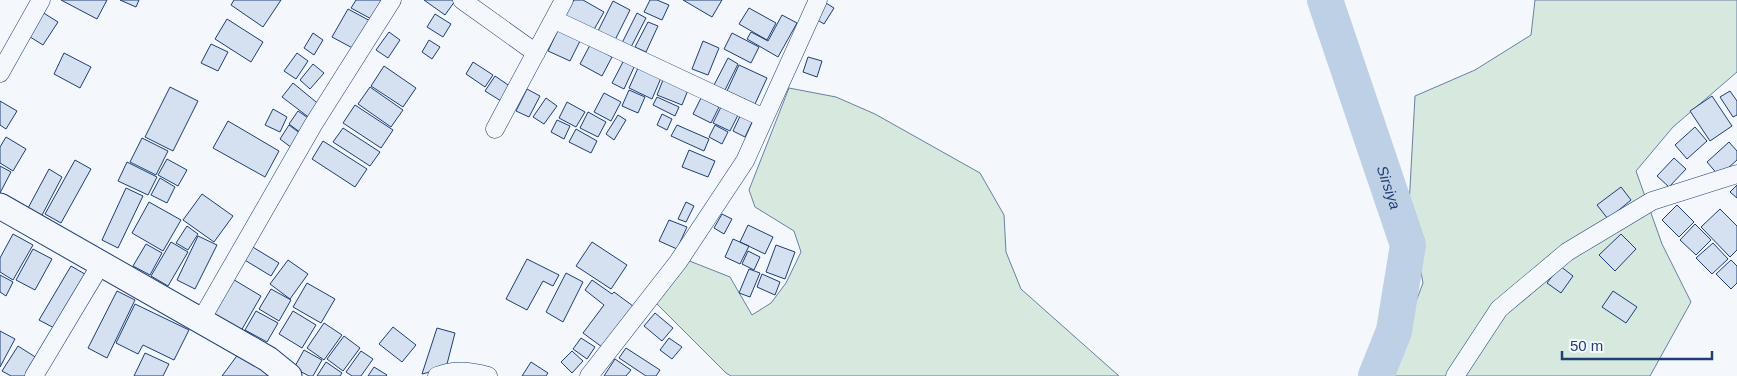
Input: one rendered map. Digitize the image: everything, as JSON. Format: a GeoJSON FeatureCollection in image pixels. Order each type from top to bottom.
{"type":"FeatureCollection","features":[{"type":"Feature","properties":{"kind":"street"},"geometry":{"type":"LineString","coordinates":[[0,73],[42,0]]}},
{"type":"Feature","properties":{"kind":"street"},"geometry":{"type":"LineString","coordinates":[[201,320],[313,125],[392,0]]}},
{"type":"Feature","properties":{"kind":"street"},"geometry":{"type":"LineString","coordinates":[[462,0],[536,53]]}},
{"type":"Feature","properties":{"kind":"street"},"geometry":{"type":"LineString","coordinates":[[495,129],[564,0]]}},
{"type":"Feature","properties":{"kind":"street"},"geometry":{"type":"LineString","coordinates":[[589,376],[678,262],[745,161],[818,0]]}},
{"type":"Feature","properties":{"kind":"street"},"geometry":{"type":"LineString","coordinates":[[555,20],[764,118]]}},
{"type":"Feature","properties":{"kind":"street"},"geometry":{"type":"LineString","coordinates":[[1455,376],[1499,309],[1567,252],[1652,201],[1737,174]]}},
{"type":"Feature","properties":{"kind":"street"},"geometry":{"type":"LineString","coordinates":[[0,206],[268,359],[289,376]]}},
{"type":"Feature","properties":{"kind":"street"},"geometry":{"type":"LineString","coordinates":[[34,376],[101,264]]}},
{"type":"Feature","properties":{"kind":"street"},"geometry":{"type":"LineString","coordinates":[[437,376],[450,371],[474,372],[488,376]]}},
{"type":"Feature","properties":{"kind":"shaded area"},"geometry":{"type":"Polygon","coordinates":[[[1535,0],[1737,0],[1737,72],[1673,127],[1636,171],[1662,244],[1691,302],[1650,376],[1388,376],[1423,283],[1409,206],[1415,96],[1475,70],[1531,35],[1535,0]]]}},
{"type":"Feature","properties":{"kind":"shaded area"},"geometry":{"type":"Polygon","coordinates":[[[789,88],[836,97],[875,114],[980,173],[1004,215],[1006,252],[1021,289],[1119,376],[731,376],[726,373],[654,301],[687,260],[730,277],[752,315],[771,303],[786,283],[801,252],[794,231],[755,207],[749,190],[789,88]]]}},
{"type":"Feature","properties":{"kind":"building"},"geometry":{"type":"Polygon","coordinates":[[[61,0],[107,0],[97,19],[61,0]]]}},
{"type":"Feature","properties":{"kind":"building"},"geometry":{"type":"Polygon","coordinates":[[[120,0],[139,0],[136,7],[120,0]]]}},
{"type":"Feature","properties":{"kind":"building"},"geometry":{"type":"Polygon","coordinates":[[[234,0],[281,0],[263,27],[231,5],[234,0]]]}},
{"type":"Feature","properties":{"kind":"building"},"geometry":{"type":"Polygon","coordinates":[[[356,0],[387,0],[375,21],[351,8],[356,0]]]}},
{"type":"Feature","properties":{"kind":"building"},"geometry":{"type":"Polygon","coordinates":[[[424,0],[453,0],[455,1],[445,15],[424,0]]]}},
{"type":"Feature","properties":{"kind":"building"},"geometry":{"type":"Polygon","coordinates":[[[574,0],[583,0],[604,12],[592,33],[564,17],[574,0]]]}},
{"type":"Feature","properties":{"kind":"building"},"geometry":{"type":"Polygon","coordinates":[[[650,0],[657,0],[669,5],[662,20],[644,12],[650,0]]]}},
{"type":"Feature","properties":{"kind":"building"},"geometry":{"type":"Polygon","coordinates":[[[683,0],[722,0],[712,17],[683,0]]]}},
{"type":"Feature","properties":{"kind":"building"},"geometry":{"type":"Polygon","coordinates":[[[613,1],[630,10],[613,44],[596,35],[613,1]]]}},
{"type":"Feature","properties":{"kind":"building"},"geometry":{"type":"Polygon","coordinates":[[[826,3],[834,8],[824,24],[816,19],[826,3]]]}},
{"type":"Feature","properties":{"kind":"building"},"geometry":{"type":"Polygon","coordinates":[[[749,8],[776,23],[767,40],[739,24],[749,8]]]}},
{"type":"Feature","properties":{"kind":"building"},"geometry":{"type":"Polygon","coordinates":[[[348,9],[374,23],[358,51],[332,37],[348,9]]]}},
{"type":"Feature","properties":{"kind":"building"},"geometry":{"type":"Polygon","coordinates":[[[42,12],[58,22],[43,45],[27,35],[42,12]]]}},
{"type":"Feature","properties":{"kind":"building"},"geometry":{"type":"Polygon","coordinates":[[[637,13],[646,18],[630,49],[621,45],[637,13]]]}},
{"type":"Feature","properties":{"kind":"building"},"geometry":{"type":"Polygon","coordinates":[[[435,14],[451,24],[443,37],[427,27],[435,14]]]}},
{"type":"Feature","properties":{"kind":"building"},"geometry":{"type":"Polygon","coordinates":[[[782,15],[797,23],[778,57],[747,39],[751,32],[768,41],[782,15]]]}},
{"type":"Feature","properties":{"kind":"building"},"geometry":{"type":"Polygon","coordinates":[[[227,19],[263,42],[251,62],[215,39],[227,19]]]}},
{"type":"Feature","properties":{"kind":"building"},"geometry":{"type":"Polygon","coordinates":[[[648,22],[658,26],[646,52],[635,47],[648,22]]]}},
{"type":"Feature","properties":{"kind":"building"},"geometry":{"type":"Polygon","coordinates":[[[559,28],[581,39],[570,61],[548,51],[559,28]]]}},
{"type":"Feature","properties":{"kind":"building"},"geometry":{"type":"Polygon","coordinates":[[[389,32],[400,40],[388,58],[376,50],[389,32]]]}},
{"type":"Feature","properties":{"kind":"building"},"geometry":{"type":"Polygon","coordinates":[[[313,33],[323,40],[314,55],[304,48],[313,33]]]}},
{"type":"Feature","properties":{"kind":"building"},"geometry":{"type":"Polygon","coordinates":[[[732,33],[759,47],[751,63],[724,49],[732,33]]]}},
{"type":"Feature","properties":{"kind":"building"},"geometry":{"type":"Polygon","coordinates":[[[429,40],[440,47],[432,59],[422,52],[429,40]]]}},
{"type":"Feature","properties":{"kind":"building"},"geometry":{"type":"Polygon","coordinates":[[[703,41],[719,48],[708,75],[692,69],[703,41]]]}},
{"type":"Feature","properties":{"kind":"building"},"geometry":{"type":"Polygon","coordinates":[[[211,44],[228,52],[218,71],[201,63],[211,44]]]}},
{"type":"Feature","properties":{"kind":"building"},"geometry":{"type":"Polygon","coordinates":[[[590,45],[612,57],[602,76],[580,64],[590,45]]]}},
{"type":"Feature","properties":{"kind":"building"},"geometry":{"type":"Polygon","coordinates":[[[64,53],[91,67],[80,88],[54,74],[64,53]]]}},
{"type":"Feature","properties":{"kind":"building"},"geometry":{"type":"Polygon","coordinates":[[[297,53],[308,61],[296,79],[284,71],[297,53]]]}},
{"type":"Feature","properties":{"kind":"building"},"geometry":{"type":"Polygon","coordinates":[[[808,57],[822,61],[817,77],[803,72],[808,57]]]}},
{"type":"Feature","properties":{"kind":"building"},"geometry":{"type":"Polygon","coordinates":[[[728,58],[738,64],[724,92],[713,87],[728,58]]]}},
{"type":"Feature","properties":{"kind":"building"},"geometry":{"type":"Polygon","coordinates":[[[624,60],[635,65],[624,89],[612,83],[624,60]]]}},
{"type":"Feature","properties":{"kind":"building"},"geometry":{"type":"Polygon","coordinates":[[[473,62],[493,75],[485,87],[466,74],[473,62]]]}},
{"type":"Feature","properties":{"kind":"building"},"geometry":{"type":"Polygon","coordinates":[[[313,64],[324,73],[310,89],[300,80],[313,64]]]}},
{"type":"Feature","properties":{"kind":"building"},"geometry":{"type":"Polygon","coordinates":[[[739,65],[767,78],[755,104],[727,91],[739,65]]]}},
{"type":"Feature","properties":{"kind":"building"},"geometry":{"type":"Polygon","coordinates":[[[384,66],[416,88],[403,107],[371,86],[384,66]]]}},
{"type":"Feature","properties":{"kind":"building"},"geometry":{"type":"Polygon","coordinates":[[[638,68],[661,78],[652,99],[629,88],[638,68]]]}},
{"type":"Feature","properties":{"kind":"building"},"geometry":{"type":"Polygon","coordinates":[[[495,76],[511,87],[501,101],[485,91],[495,76]]]}},
{"type":"Feature","properties":{"kind":"building"},"geometry":{"type":"Polygon","coordinates":[[[663,80],[688,90],[682,105],[657,95],[663,80]]]}},
{"type":"Feature","properties":{"kind":"building"},"geometry":{"type":"Polygon","coordinates":[[[293,83],[321,106],[311,119],[282,97],[293,83]]]}},
{"type":"Feature","properties":{"kind":"building"},"geometry":{"type":"Polygon","coordinates":[[[170,87],[198,101],[173,151],[145,137],[170,87]]]}},
{"type":"Feature","properties":{"kind":"building"},"geometry":{"type":"Polygon","coordinates":[[[370,87],[403,110],[391,127],[358,104],[370,87]]]}},
{"type":"Feature","properties":{"kind":"building"},"geometry":{"type":"Polygon","coordinates":[[[527,89],[540,96],[529,117],[516,111],[527,89]]]}},
{"type":"Feature","properties":{"kind":"building"},"geometry":{"type":"Polygon","coordinates":[[[629,90],[645,97],[638,113],[622,106],[629,90]]]}},
{"type":"Feature","properties":{"kind":"building"},"geometry":{"type":"Polygon","coordinates":[[[1730,91],[1737,101],[1737,115],[1733,117],[1720,97],[1730,91]]]}},
{"type":"Feature","properties":{"kind":"building"},"geometry":{"type":"Polygon","coordinates":[[[604,93],[621,102],[611,121],[594,112],[604,93]]]}},
{"type":"Feature","properties":{"kind":"building"},"geometry":{"type":"Polygon","coordinates":[[[1712,96],[1732,126],[1710,141],[1690,111],[1712,96]]]}},
{"type":"Feature","properties":{"kind":"building"},"geometry":{"type":"Polygon","coordinates":[[[657,97],[679,107],[675,116],[653,105],[657,97]]]}},
{"type":"Feature","properties":{"kind":"building"},"geometry":{"type":"Polygon","coordinates":[[[546,98],[557,106],[544,124],[533,117],[546,98]]]}},
{"type":"Feature","properties":{"kind":"building"},"geometry":{"type":"Polygon","coordinates":[[[701,98],[719,107],[711,123],[693,114],[701,98]]]}},
{"type":"Feature","properties":{"kind":"building"},"geometry":{"type":"Polygon","coordinates":[[[0,101],[17,111],[6,129],[0,125],[0,101]]]}},
{"type":"Feature","properties":{"kind":"building"},"geometry":{"type":"Polygon","coordinates":[[[567,102],[585,112],[576,127],[559,118],[567,102]]]}},
{"type":"Feature","properties":{"kind":"building"},"geometry":{"type":"Polygon","coordinates":[[[355,105],[393,130],[381,148],[343,123],[355,105]]]}},
{"type":"Feature","properties":{"kind":"building"},"geometry":{"type":"Polygon","coordinates":[[[722,105],[739,113],[730,131],[713,123],[722,105]]]}},
{"type":"Feature","properties":{"kind":"building"},"geometry":{"type":"Polygon","coordinates":[[[273,109],[287,117],[280,132],[265,125],[273,109]]]}},
{"type":"Feature","properties":{"kind":"building"},"geometry":{"type":"Polygon","coordinates":[[[298,111],[311,120],[301,133],[289,124],[298,111]]]}},
{"type":"Feature","properties":{"kind":"building"},"geometry":{"type":"Polygon","coordinates":[[[588,112],[606,122],[598,137],[580,128],[588,112]]]}},
{"type":"Feature","properties":{"kind":"building"},"geometry":{"type":"Polygon","coordinates":[[[662,114],[672,119],[667,130],[657,125],[662,114]]]}},
{"type":"Feature","properties":{"kind":"building"},"geometry":{"type":"Polygon","coordinates":[[[741,114],[753,120],[745,137],[733,131],[741,114]]]}},
{"type":"Feature","properties":{"kind":"building"},"geometry":{"type":"Polygon","coordinates":[[[618,115],[626,120],[614,140],[606,134],[618,115]]]}},
{"type":"Feature","properties":{"kind":"building"},"geometry":{"type":"Polygon","coordinates":[[[557,120],[570,126],[564,139],[551,132],[557,120]]]}},
{"type":"Feature","properties":{"kind":"building"},"geometry":{"type":"Polygon","coordinates":[[[228,121],[279,151],[265,177],[213,148],[228,121]]]}},
{"type":"Feature","properties":{"kind":"building"},"geometry":{"type":"Polygon","coordinates":[[[289,125],[301,134],[292,148],[280,139],[289,125]]]}},
{"type":"Feature","properties":{"kind":"building"},"geometry":{"type":"Polygon","coordinates":[[[677,125],[709,139],[704,151],[671,136],[677,125]]]}},
{"type":"Feature","properties":{"kind":"building"},"geometry":{"type":"Polygon","coordinates":[[[715,125],[728,132],[722,144],[709,137],[715,125]]]}},
{"type":"Feature","properties":{"kind":"building"},"geometry":{"type":"Polygon","coordinates":[[[1695,127],[1707,141],[1687,159],[1675,145],[1695,127]]]}},
{"type":"Feature","properties":{"kind":"building"},"geometry":{"type":"Polygon","coordinates":[[[343,128],[380,152],[370,166],[333,142],[343,128]]]}},
{"type":"Feature","properties":{"kind":"building"},"geometry":{"type":"Polygon","coordinates":[[[576,129],[597,141],[591,153],[569,142],[576,129]]]}},
{"type":"Feature","properties":{"kind":"building"},"geometry":{"type":"Polygon","coordinates":[[[6,137],[26,149],[13,171],[0,163],[0,147],[6,137]]]}},
{"type":"Feature","properties":{"kind":"building"},"geometry":{"type":"Polygon","coordinates":[[[142,138],[168,151],[156,175],[130,162],[142,138]]]}},
{"type":"Feature","properties":{"kind":"building"},"geometry":{"type":"Polygon","coordinates":[[[323,141],[367,169],[355,187],[312,159],[323,141]]]}},
{"type":"Feature","properties":{"kind":"building"},"geometry":{"type":"Polygon","coordinates":[[[1729,142],[1737,151],[1737,160],[1719,176],[1707,162],[1729,142]]]}},
{"type":"Feature","properties":{"kind":"building"},"geometry":{"type":"Polygon","coordinates":[[[689,150],[715,161],[708,177],[682,167],[689,150]]]}},
{"type":"Feature","properties":{"kind":"building"},"geometry":{"type":"Polygon","coordinates":[[[1674,158],[1686,169],[1669,187],[1657,176],[1674,158]]]}},
{"type":"Feature","properties":{"kind":"building"},"geometry":{"type":"Polygon","coordinates":[[[167,159],[187,170],[178,186],[158,175],[167,159]]]}},
{"type":"Feature","properties":{"kind":"building"},"geometry":{"type":"Polygon","coordinates":[[[75,160],[91,169],[61,223],[45,214],[75,160]]]}},
{"type":"Feature","properties":{"kind":"building"},"geometry":{"type":"Polygon","coordinates":[[[127,162],[157,177],[148,195],[118,181],[127,162]]]}},
{"type":"Feature","properties":{"kind":"building"},"geometry":{"type":"Polygon","coordinates":[[[0,166],[11,172],[0,193],[0,166]]]}},
{"type":"Feature","properties":{"kind":"building"},"geometry":{"type":"Polygon","coordinates":[[[49,169],[62,177],[41,217],[27,210],[49,169]]]}},
{"type":"Feature","properties":{"kind":"building"},"geometry":{"type":"Polygon","coordinates":[[[160,178],[175,187],[167,203],[151,195],[160,178]]]}},
{"type":"Feature","properties":{"kind":"building"},"geometry":{"type":"Polygon","coordinates":[[[1737,185],[1737,198],[1730,192],[1737,185]]]}},
{"type":"Feature","properties":{"kind":"building"},"geometry":{"type":"Polygon","coordinates":[[[1621,187],[1631,200],[1608,219],[1597,205],[1621,187]]]}},
{"type":"Feature","properties":{"kind":"building"},"geometry":{"type":"Polygon","coordinates":[[[126,188],[143,196],[118,248],[102,240],[126,188]]]}},
{"type":"Feature","properties":{"kind":"building"},"geometry":{"type":"Polygon","coordinates":[[[202,194],[233,216],[214,242],[183,220],[202,194]]]}},
{"type":"Feature","properties":{"kind":"building"},"geometry":{"type":"Polygon","coordinates":[[[149,202],[181,220],[163,251],[132,233],[149,202]]]}},
{"type":"Feature","properties":{"kind":"building"},"geometry":{"type":"Polygon","coordinates":[[[686,202],[694,206],[686,222],[678,219],[686,202]]]}},
{"type":"Feature","properties":{"kind":"building"},"geometry":{"type":"Polygon","coordinates":[[[1677,205],[1694,222],[1679,237],[1662,220],[1677,205]]]}},
{"type":"Feature","properties":{"kind":"building"},"geometry":{"type":"Polygon","coordinates":[[[1720,209],[1737,226],[1737,250],[1730,257],[1701,227],[1720,209]]]}},
{"type":"Feature","properties":{"kind":"building"},"geometry":{"type":"Polygon","coordinates":[[[722,214],[732,219],[724,234],[714,228],[722,214]]]}},
{"type":"Feature","properties":{"kind":"building"},"geometry":{"type":"Polygon","coordinates":[[[669,220],[687,227],[677,249],[659,241],[669,220]]]}},
{"type":"Feature","properties":{"kind":"building"},"geometry":{"type":"Polygon","coordinates":[[[1695,224],[1711,240],[1696,255],[1680,240],[1695,224]]]}},
{"type":"Feature","properties":{"kind":"building"},"geometry":{"type":"Polygon","coordinates":[[[748,225],[773,237],[765,254],[740,242],[748,225]]]}},
{"type":"Feature","properties":{"kind":"building"},"geometry":{"type":"Polygon","coordinates":[[[187,226],[198,234],[188,250],[176,243],[187,226]]]}},
{"type":"Feature","properties":{"kind":"building"},"geometry":{"type":"Polygon","coordinates":[[[13,234],[33,245],[13,280],[0,272],[0,258],[13,234]]]}},
{"type":"Feature","properties":{"kind":"building"},"geometry":{"type":"Polygon","coordinates":[[[1621,234],[1636,249],[1615,271],[1599,255],[1621,234]]]}},
{"type":"Feature","properties":{"kind":"building"},"geometry":{"type":"Polygon","coordinates":[[[198,236],[217,245],[195,289],[177,280],[198,236]]]}},
{"type":"Feature","properties":{"kind":"building"},"geometry":{"type":"Polygon","coordinates":[[[733,239],[749,246],[740,264],[725,257],[733,239]]]}},
{"type":"Feature","properties":{"kind":"building"},"geometry":{"type":"Polygon","coordinates":[[[171,242],[188,252],[168,286],[151,276],[171,242]]]}},
{"type":"Feature","properties":{"kind":"building"},"geometry":{"type":"Polygon","coordinates":[[[592,242],[627,265],[611,289],[576,266],[592,242]]]}},
{"type":"Feature","properties":{"kind":"building"},"geometry":{"type":"Polygon","coordinates":[[[1713,243],[1728,259],[1712,274],[1696,258],[1713,243]]]}},
{"type":"Feature","properties":{"kind":"building"},"geometry":{"type":"Polygon","coordinates":[[[146,244],[162,253],[150,275],[133,266],[146,244]]]}},
{"type":"Feature","properties":{"kind":"building"},"geometry":{"type":"Polygon","coordinates":[[[776,245],[795,252],[785,279],[766,272],[776,245]]]}},
{"type":"Feature","properties":{"kind":"building"},"geometry":{"type":"Polygon","coordinates":[[[251,246],[279,263],[271,276],[243,259],[251,246]]]}},
{"type":"Feature","properties":{"kind":"building"},"geometry":{"type":"Polygon","coordinates":[[[33,249],[52,259],[35,290],[16,280],[33,249]]]}},
{"type":"Feature","properties":{"kind":"building"},"geometry":{"type":"Polygon","coordinates":[[[748,251],[760,257],[754,270],[742,264],[748,251]]]}},
{"type":"Feature","properties":{"kind":"building"},"geometry":{"type":"Polygon","coordinates":[[[527,259],[559,275],[553,286],[543,281],[527,310],[506,299],[527,259]]]}},
{"type":"Feature","properties":{"kind":"building"},"geometry":{"type":"Polygon","coordinates":[[[288,260],[308,274],[290,299],[270,284],[288,260]]]}},
{"type":"Feature","properties":{"kind":"building"},"geometry":{"type":"Polygon","coordinates":[[[1731,260],[1737,266],[1737,283],[1731,289],[1716,274],[1731,260]]]}},
{"type":"Feature","properties":{"kind":"building"},"geometry":{"type":"Polygon","coordinates":[[[71,266],[90,277],[58,330],[39,320],[71,266]]]}},
{"type":"Feature","properties":{"kind":"building"},"geometry":{"type":"Polygon","coordinates":[[[1560,266],[1573,276],[1561,293],[1547,283],[1560,266]]]}},
{"type":"Feature","properties":{"kind":"building"},"geometry":{"type":"Polygon","coordinates":[[[749,269],[760,273],[750,297],[739,293],[749,269]]]}},
{"type":"Feature","properties":{"kind":"building"},"geometry":{"type":"Polygon","coordinates":[[[566,273],[583,282],[563,322],[546,312],[566,273]]]}},
{"type":"Feature","properties":{"kind":"building"},"geometry":{"type":"Polygon","coordinates":[[[762,274],[780,282],[775,295],[757,287],[762,274]]]}},
{"type":"Feature","properties":{"kind":"building"},"geometry":{"type":"Polygon","coordinates":[[[0,275],[13,282],[6,296],[0,292],[0,275]]]}},
{"type":"Feature","properties":{"kind":"building"},"geometry":{"type":"Polygon","coordinates":[[[231,278],[261,296],[241,331],[210,313],[231,278]]]}},
{"type":"Feature","properties":{"kind":"building"},"geometry":{"type":"Polygon","coordinates":[[[592,280],[612,294],[614,292],[633,306],[602,347],[583,333],[604,305],[585,290],[592,280]]]}},
{"type":"Feature","properties":{"kind":"building"},"geometry":{"type":"Polygon","coordinates":[[[307,283],[335,299],[321,323],[293,307],[307,283]]]}},
{"type":"Feature","properties":{"kind":"building"},"geometry":{"type":"Polygon","coordinates":[[[271,289],[291,300],[279,321],[259,309],[271,289]]]}},
{"type":"Feature","properties":{"kind":"building"},"geometry":{"type":"Polygon","coordinates":[[[117,291],[135,300],[107,358],[88,348],[117,291]]]}},
{"type":"Feature","properties":{"kind":"building"},"geometry":{"type":"Polygon","coordinates":[[[1613,291],[1637,307],[1626,323],[1602,307],[1613,291]]]}},
{"type":"Feature","properties":{"kind":"building"},"geometry":{"type":"Polygon","coordinates":[[[135,304],[189,330],[174,360],[143,345],[138,354],[116,343],[135,304]]]}},
{"type":"Feature","properties":{"kind":"building"},"geometry":{"type":"Polygon","coordinates":[[[256,311],[278,323],[267,342],[245,330],[256,311]]]}},
{"type":"Feature","properties":{"kind":"building"},"geometry":{"type":"Polygon","coordinates":[[[293,311],[316,325],[302,348],[279,334],[293,311]]]}},
{"type":"Feature","properties":{"kind":"building"},"geometry":{"type":"Polygon","coordinates":[[[655,313],[673,328],[662,341],[644,326],[655,313]]]}},
{"type":"Feature","properties":{"kind":"building"},"geometry":{"type":"Polygon","coordinates":[[[324,323],[342,335],[324,360],[307,348],[324,323]]]}},
{"type":"Feature","properties":{"kind":"building"},"geometry":{"type":"Polygon","coordinates":[[[393,327],[416,345],[402,362],[379,344],[393,327]]]}},
{"type":"Feature","properties":{"kind":"building"},"geometry":{"type":"Polygon","coordinates":[[[437,328],[455,333],[446,368],[422,374],[437,328]]]}},
{"type":"Feature","properties":{"kind":"building"},"geometry":{"type":"Polygon","coordinates":[[[0,331],[15,339],[0,367],[0,331]]]}},
{"type":"Feature","properties":{"kind":"building"},"geometry":{"type":"Polygon","coordinates":[[[344,336],[360,348],[343,371],[327,359],[344,336]]]}},
{"type":"Feature","properties":{"kind":"building"},"geometry":{"type":"Polygon","coordinates":[[[581,338],[595,347],[587,359],[573,349],[581,338]]]}},
{"type":"Feature","properties":{"kind":"building"},"geometry":{"type":"Polygon","coordinates":[[[669,338],[682,347],[672,359],[660,350],[669,338]]]}},
{"type":"Feature","properties":{"kind":"building"},"geometry":{"type":"Polygon","coordinates":[[[18,346],[40,360],[30,376],[11,376],[2,371],[18,346]]]}},
{"type":"Feature","properties":{"kind":"building"},"geometry":{"type":"Polygon","coordinates":[[[626,348],[660,370],[656,376],[646,376],[619,358],[626,348]]]}},
{"type":"Feature","properties":{"kind":"building"},"geometry":{"type":"Polygon","coordinates":[[[304,350],[322,360],[313,376],[309,376],[294,368],[304,350]]]}},
{"type":"Feature","properties":{"kind":"building"},"geometry":{"type":"Polygon","coordinates":[[[361,351],[373,359],[361,376],[352,376],[346,372],[361,351]]]}},
{"type":"Feature","properties":{"kind":"building"},"geometry":{"type":"Polygon","coordinates":[[[572,351],[583,361],[572,373],[561,362],[572,351]]]}},
{"type":"Feature","properties":{"kind":"building"},"geometry":{"type":"Polygon","coordinates":[[[145,353],[169,364],[163,376],[134,376],[145,353]]]}},
{"type":"Feature","properties":{"kind":"building"},"geometry":{"type":"Polygon","coordinates":[[[239,353],[271,376],[222,376],[239,353]]]}},
{"type":"Feature","properties":{"kind":"building"},"geometry":{"type":"Polygon","coordinates":[[[615,359],[631,370],[626,376],[604,376],[615,359]]]}},
{"type":"Feature","properties":{"kind":"building"},"geometry":{"type":"Polygon","coordinates":[[[326,362],[342,373],[340,376],[317,376],[326,362]]]}},
{"type":"Feature","properties":{"kind":"building"},"geometry":{"type":"Polygon","coordinates":[[[531,362],[548,373],[546,376],[522,376],[531,362]]]}},
{"type":"Feature","properties":{"kind":"building"},"geometry":{"type":"Polygon","coordinates":[[[374,367],[387,375],[368,376],[374,367]]]}},
{"type":"Feature","properties":{"kind":"waterway","name":"Sirsiya"},"geometry":{"type":"LineString","coordinates":[[1325,0],[1408,245],[1394,331],[1376,376]]}}]}
